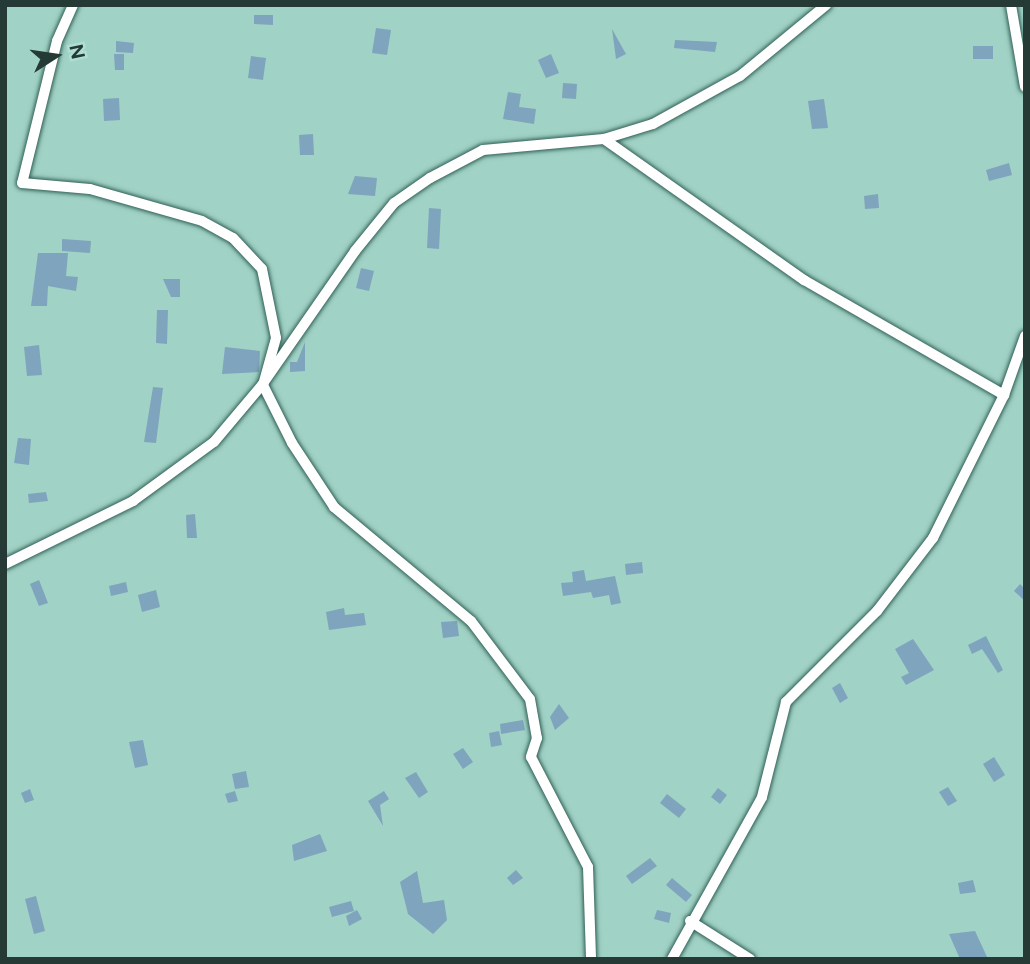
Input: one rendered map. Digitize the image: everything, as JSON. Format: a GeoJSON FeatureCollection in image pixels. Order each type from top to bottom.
{"type":"FeatureCollection","features":[{"type":"Feature","properties":{"kind":"street"},"geometry":{"type":"LineString","coordinates":[[73,5],[57,41],[22,183],[90,189],[202,221],[233,238],[262,269],[276,338],[263,385],[334,507],[471,621],[530,699],[537,738],[531,757],[588,867],[591,959]]}},
{"type":"Feature","properties":{"kind":"street"},"geometry":{"type":"LineString","coordinates":[[5,564],[132,501],[214,442],[263,385],[394,203],[483,150],[604,139],[653,124],[729,83],[826,5]]}},
{"type":"Feature","properties":{"kind":"street"},"geometry":{"type":"LineString","coordinates":[[1011,5],[1025,87]]}},
{"type":"Feature","properties":{"kind":"street"},"geometry":{"type":"LineString","coordinates":[[604,139],[804,280],[1004,395]]}},
{"type":"Feature","properties":{"kind":"street"},"geometry":{"type":"LineString","coordinates":[[672,959],[690,921],[762,797],[786,702],[905,579],[933,538],[1004,395],[1025,336]]}},
{"type":"Feature","properties":{"kind":"street"},"geometry":{"type":"LineString","coordinates":[[690,921],[750,959]]}},
{"type":"Feature","properties":{"kind":"building"},"geometry":{"type":"Polygon","coordinates":[[[254,15],[273,15],[273,25],[254,24],[254,15]]]}},
{"type":"Feature","properties":{"kind":"building"},"geometry":{"type":"Polygon","coordinates":[[[376,28],[391,30],[387,55],[372,53],[376,28]]]}},
{"type":"Feature","properties":{"kind":"building"},"geometry":{"type":"Polygon","coordinates":[[[612,29],[626,54],[616,59],[612,29]]]}},
{"type":"Feature","properties":{"kind":"building"},"geometry":{"type":"Polygon","coordinates":[[[675,40],[717,42],[715,52],[674,48],[675,40]]]}},
{"type":"Feature","properties":{"kind":"building"},"geometry":{"type":"Polygon","coordinates":[[[116,41],[134,43],[133,53],[116,52],[116,41]]]}},
{"type":"Feature","properties":{"kind":"building"},"geometry":{"type":"Polygon","coordinates":[[[973,46],[993,46],[993,59],[973,59],[973,46]]]}},
{"type":"Feature","properties":{"kind":"building"},"geometry":{"type":"Polygon","coordinates":[[[114,54],[124,54],[124,70],[115,70],[114,54]]]}},
{"type":"Feature","properties":{"kind":"building"},"geometry":{"type":"Polygon","coordinates":[[[551,54],[559,73],[546,78],[538,60],[551,54]]]}},
{"type":"Feature","properties":{"kind":"building"},"geometry":{"type":"Polygon","coordinates":[[[251,56],[266,58],[263,80],[248,78],[251,56]]]}},
{"type":"Feature","properties":{"kind":"building"},"geometry":{"type":"Polygon","coordinates":[[[563,83],[577,84],[576,99],[562,98],[563,83]]]}},
{"type":"Feature","properties":{"kind":"building"},"geometry":{"type":"Polygon","coordinates":[[[508,92],[521,94],[519,107],[536,109],[534,124],[503,119],[508,92]]]}},
{"type":"Feature","properties":{"kind":"building"},"geometry":{"type":"Polygon","coordinates":[[[119,98],[120,120],[104,121],[103,99],[119,98]]]}},
{"type":"Feature","properties":{"kind":"building"},"geometry":{"type":"Polygon","coordinates":[[[824,99],[828,128],[812,129],[808,101],[824,99]]]}},
{"type":"Feature","properties":{"kind":"building"},"geometry":{"type":"Polygon","coordinates":[[[313,134],[314,155],[300,155],[299,135],[313,134]]]}},
{"type":"Feature","properties":{"kind":"building"},"geometry":{"type":"Polygon","coordinates":[[[1009,163],[1012,175],[989,181],[986,170],[1009,163]]]}},
{"type":"Feature","properties":{"kind":"building"},"geometry":{"type":"Polygon","coordinates":[[[355,176],[377,178],[375,196],[348,194],[355,176]]]}},
{"type":"Feature","properties":{"kind":"building"},"geometry":{"type":"Polygon","coordinates":[[[878,194],[879,208],[865,209],[864,196],[878,194]]]}},
{"type":"Feature","properties":{"kind":"building"},"geometry":{"type":"Polygon","coordinates":[[[429,208],[441,209],[439,249],[427,248],[429,208]]]}},
{"type":"Feature","properties":{"kind":"building"},"geometry":{"type":"Polygon","coordinates":[[[62,239],[91,241],[90,253],[62,251],[62,239]]]}},
{"type":"Feature","properties":{"kind":"building"},"geometry":{"type":"Polygon","coordinates":[[[38,253],[68,253],[66,276],[78,277],[76,291],[48,286],[47,306],[31,306],[38,253]]]}},
{"type":"Feature","properties":{"kind":"building"},"geometry":{"type":"Polygon","coordinates":[[[361,268],[374,271],[369,291],[356,288],[361,268]]]}},
{"type":"Feature","properties":{"kind":"building"},"geometry":{"type":"Polygon","coordinates":[[[163,279],[180,279],[180,297],[171,297],[163,279]]]}},
{"type":"Feature","properties":{"kind":"building"},"geometry":{"type":"Polygon","coordinates":[[[157,310],[168,310],[167,344],[156,343],[157,310]]]}},
{"type":"Feature","properties":{"kind":"building"},"geometry":{"type":"Polygon","coordinates":[[[305,342],[305,371],[290,372],[290,362],[297,362],[305,342]]]}},
{"type":"Feature","properties":{"kind":"building"},"geometry":{"type":"Polygon","coordinates":[[[39,345],[42,375],[27,376],[24,347],[39,345]]]}},
{"type":"Feature","properties":{"kind":"building"},"geometry":{"type":"Polygon","coordinates":[[[225,347],[260,351],[259,372],[222,374],[225,347]]]}},
{"type":"Feature","properties":{"kind":"building"},"geometry":{"type":"Polygon","coordinates":[[[153,387],[163,388],[156,443],[144,442],[153,387]]]}},
{"type":"Feature","properties":{"kind":"building"},"geometry":{"type":"Polygon","coordinates":[[[18,438],[31,439],[29,465],[14,463],[18,438]]]}},
{"type":"Feature","properties":{"kind":"building"},"geometry":{"type":"Polygon","coordinates":[[[46,492],[48,501],[29,503],[28,494],[46,492]]]}},
{"type":"Feature","properties":{"kind":"building"},"geometry":{"type":"Polygon","coordinates":[[[195,514],[197,538],[187,538],[186,515],[195,514]]]}},
{"type":"Feature","properties":{"kind":"building"},"geometry":{"type":"Polygon","coordinates":[[[642,562],[643,573],[626,575],[625,564],[642,562]]]}},
{"type":"Feature","properties":{"kind":"building"},"geometry":{"type":"Polygon","coordinates":[[[584,570],[586,581],[615,576],[621,603],[611,605],[609,595],[593,598],[591,592],[563,596],[561,583],[573,582],[572,572],[584,570]]]}},
{"type":"Feature","properties":{"kind":"building"},"geometry":{"type":"Polygon","coordinates":[[[39,580],[48,603],[39,606],[30,584],[39,580]]]}},
{"type":"Feature","properties":{"kind":"building"},"geometry":{"type":"Polygon","coordinates":[[[126,582],[128,592],[111,596],[109,586],[126,582]]]}},
{"type":"Feature","properties":{"kind":"building"},"geometry":{"type":"Polygon","coordinates":[[[1020,584],[1025,589],[1025,601],[1014,591],[1020,584]]]}},
{"type":"Feature","properties":{"kind":"building"},"geometry":{"type":"Polygon","coordinates":[[[156,590],[160,607],[142,612],[138,595],[156,590]]]}},
{"type":"Feature","properties":{"kind":"building"},"geometry":{"type":"Polygon","coordinates":[[[344,608],[345,615],[364,613],[366,625],[329,630],[326,612],[344,608]]]}},
{"type":"Feature","properties":{"kind":"building"},"geometry":{"type":"Polygon","coordinates":[[[457,621],[459,636],[443,638],[441,622],[457,621]]]}},
{"type":"Feature","properties":{"kind":"building"},"geometry":{"type":"Polygon","coordinates":[[[986,636],[1003,670],[998,673],[982,649],[972,654],[968,645],[986,636]]]}},
{"type":"Feature","properties":{"kind":"building"},"geometry":{"type":"Polygon","coordinates":[[[913,639],[934,670],[906,685],[901,677],[909,673],[895,649],[913,639]]]}},
{"type":"Feature","properties":{"kind":"building"},"geometry":{"type":"Polygon","coordinates":[[[840,683],[848,698],[840,703],[832,688],[840,683]]]}},
{"type":"Feature","properties":{"kind":"building"},"geometry":{"type":"Polygon","coordinates":[[[559,704],[569,718],[555,730],[550,717],[559,704]]]}},
{"type":"Feature","properties":{"kind":"building"},"geometry":{"type":"Polygon","coordinates":[[[523,720],[525,730],[501,734],[500,724],[523,720]]]}},
{"type":"Feature","properties":{"kind":"building"},"geometry":{"type":"Polygon","coordinates":[[[499,731],[502,745],[491,747],[489,733],[499,731]]]}},
{"type":"Feature","properties":{"kind":"building"},"geometry":{"type":"Polygon","coordinates":[[[143,740],[148,765],[135,768],[129,742],[143,740]]]}},
{"type":"Feature","properties":{"kind":"building"},"geometry":{"type":"Polygon","coordinates":[[[463,748],[473,762],[463,769],[453,754],[463,748]]]}},
{"type":"Feature","properties":{"kind":"building"},"geometry":{"type":"Polygon","coordinates":[[[994,757],[1005,775],[994,782],[983,764],[994,757]]]}},
{"type":"Feature","properties":{"kind":"building"},"geometry":{"type":"Polygon","coordinates":[[[246,771],[249,787],[235,789],[232,774],[246,771]]]}},
{"type":"Feature","properties":{"kind":"building"},"geometry":{"type":"Polygon","coordinates":[[[416,772],[428,792],[419,798],[405,778],[416,772]]]}},
{"type":"Feature","properties":{"kind":"building"},"geometry":{"type":"Polygon","coordinates":[[[948,787],[957,801],[948,806],[939,792],[948,787]]]}},
{"type":"Feature","properties":{"kind":"building"},"geometry":{"type":"Polygon","coordinates":[[[718,788],[727,795],[720,804],[711,797],[718,788]]]}},
{"type":"Feature","properties":{"kind":"building"},"geometry":{"type":"Polygon","coordinates":[[[30,789],[34,800],[25,803],[21,793],[30,789]]]}},
{"type":"Feature","properties":{"kind":"building"},"geometry":{"type":"Polygon","coordinates":[[[235,791],[238,801],[228,803],[225,794],[235,791]]]}},
{"type":"Feature","properties":{"kind":"building"},"geometry":{"type":"Polygon","coordinates":[[[384,791],[389,799],[380,805],[383,826],[368,801],[384,791]]]}},
{"type":"Feature","properties":{"kind":"building"},"geometry":{"type":"Polygon","coordinates":[[[667,794],[686,809],[679,818],[660,803],[667,794]]]}},
{"type":"Feature","properties":{"kind":"building"},"geometry":{"type":"Polygon","coordinates":[[[320,834],[327,851],[294,861],[292,845],[320,834]]]}},
{"type":"Feature","properties":{"kind":"building"},"geometry":{"type":"Polygon","coordinates":[[[650,858],[657,866],[632,884],[626,876],[650,858]]]}},
{"type":"Feature","properties":{"kind":"building"},"geometry":{"type":"Polygon","coordinates":[[[516,870],[523,878],[513,885],[507,878],[516,870]]]}},
{"type":"Feature","properties":{"kind":"building"},"geometry":{"type":"Polygon","coordinates":[[[417,871],[423,903],[444,900],[447,920],[433,934],[408,914],[400,882],[417,871]]]}},
{"type":"Feature","properties":{"kind":"building"},"geometry":{"type":"Polygon","coordinates":[[[672,878],[692,895],[686,902],[666,885],[672,878]]]}},
{"type":"Feature","properties":{"kind":"building"},"geometry":{"type":"Polygon","coordinates":[[[973,880],[976,892],[960,894],[958,883],[973,880]]]}},
{"type":"Feature","properties":{"kind":"building"},"geometry":{"type":"Polygon","coordinates":[[[36,896],[45,931],[34,934],[25,899],[36,896]]]}},
{"type":"Feature","properties":{"kind":"building"},"geometry":{"type":"Polygon","coordinates":[[[351,901],[354,911],[332,917],[329,907],[351,901]]]}},
{"type":"Feature","properties":{"kind":"building"},"geometry":{"type":"Polygon","coordinates":[[[357,910],[362,919],[349,926],[346,916],[357,910]]]}},
{"type":"Feature","properties":{"kind":"building"},"geometry":{"type":"Polygon","coordinates":[[[657,910],[671,913],[669,923],[654,919],[657,910]]]}},
{"type":"Feature","properties":{"kind":"building"},"geometry":{"type":"Polygon","coordinates":[[[975,931],[988,959],[960,959],[949,934],[975,931]]]}}]}
